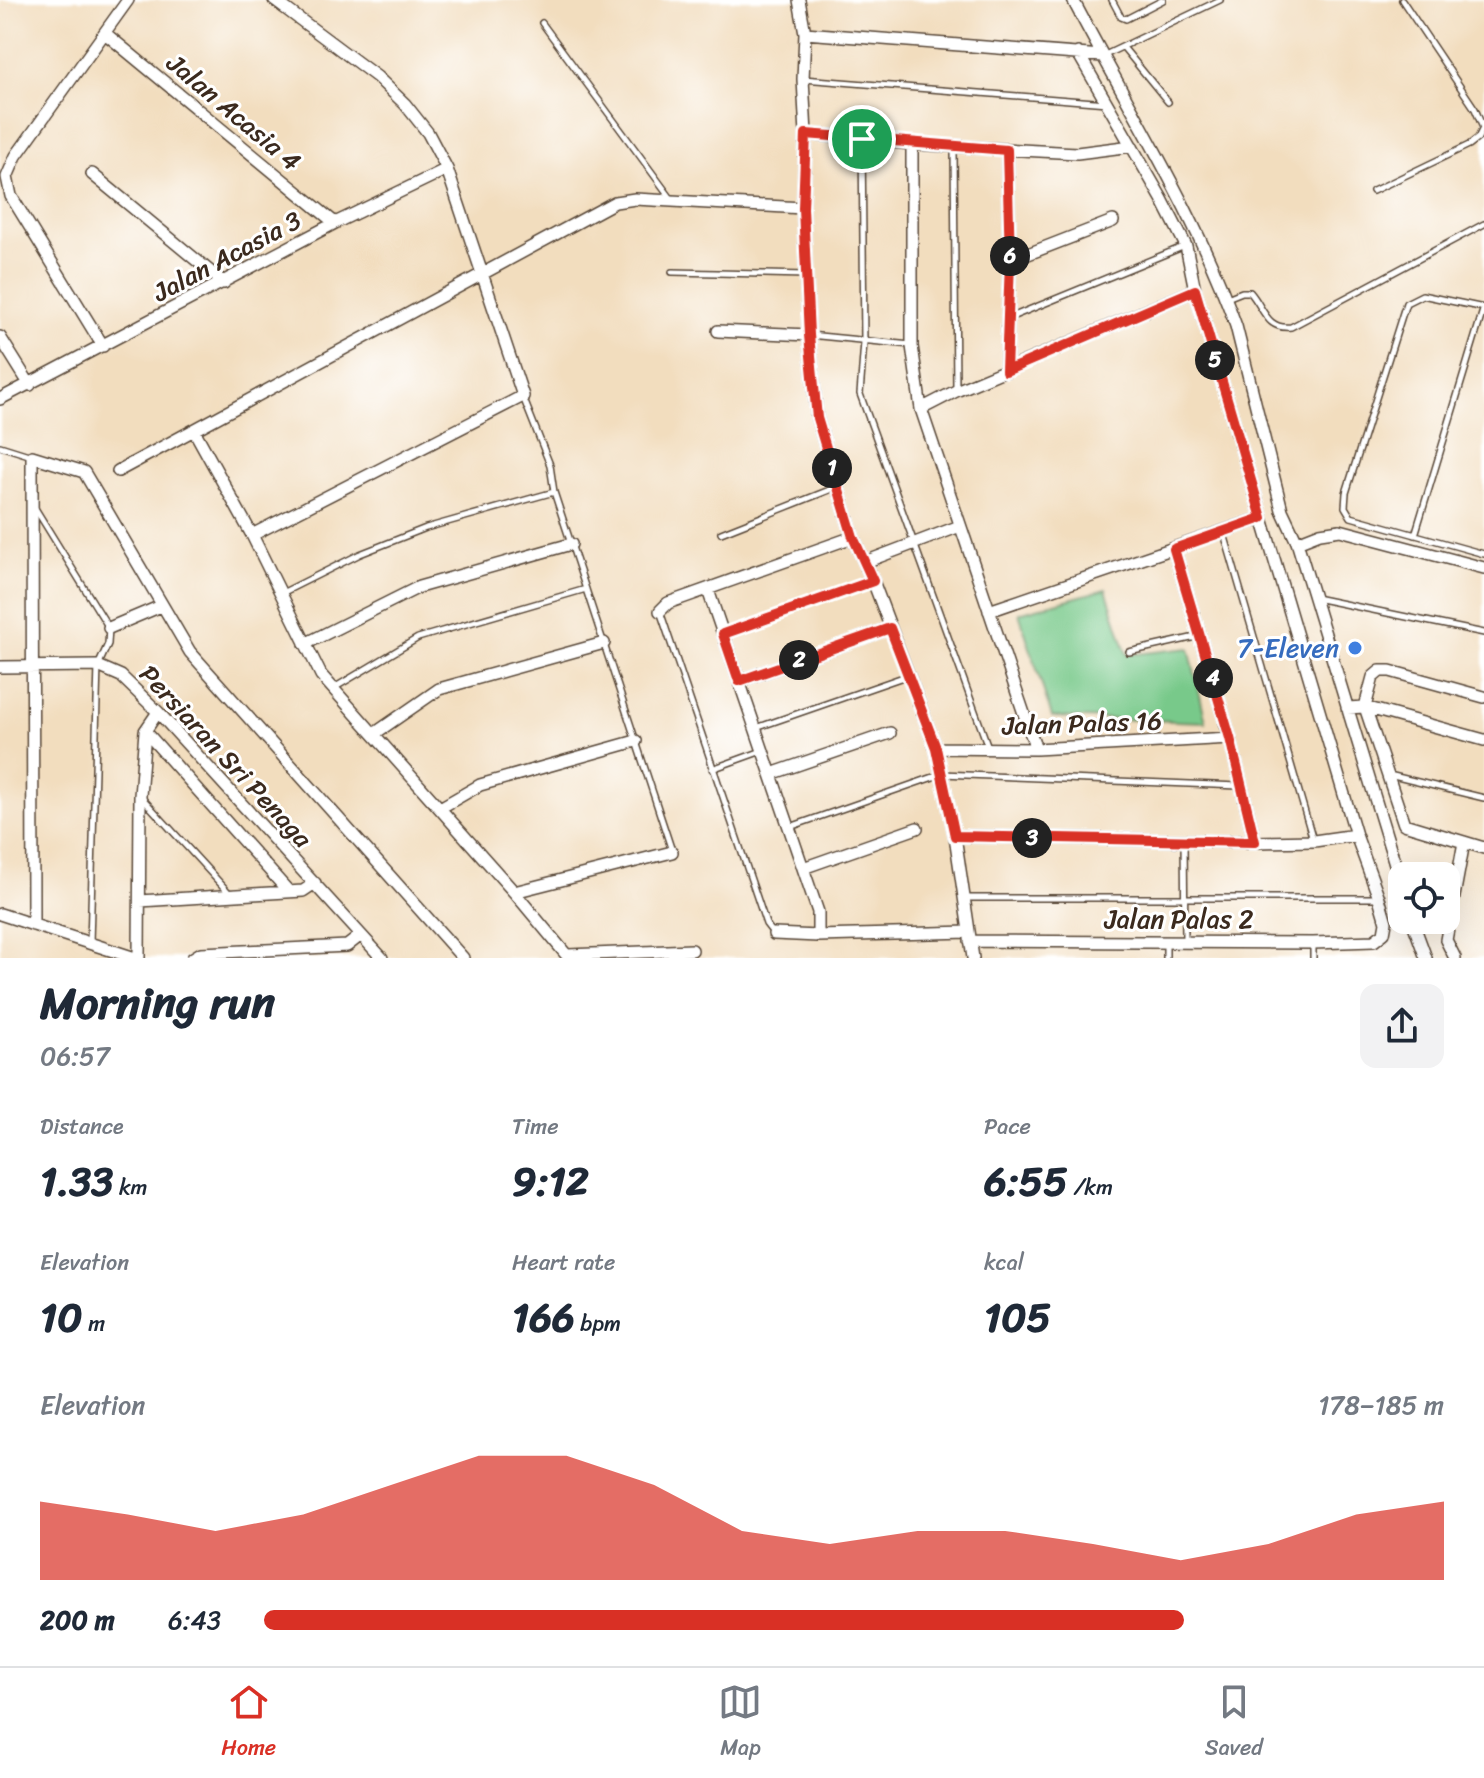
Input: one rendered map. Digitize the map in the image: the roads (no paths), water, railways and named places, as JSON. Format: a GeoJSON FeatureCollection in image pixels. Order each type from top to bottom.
{"type":"FeatureCollection","features":[{"type":"Feature","properties":{"kind":"street"},"geometry":{"type":"LineString","coordinates":[[103,346],[11,196],[7,177],[16,156],[128,0]]}},
{"type":"Feature","properties":{"kind":"street"},"geometry":{"type":"LineString","coordinates":[[252,535],[523,396],[447,169],[428,133],[405,104],[377,77],[274,0]]}},
{"type":"Feature","properties":{"kind":"street"},"geometry":{"type":"LineString","coordinates":[[799,0],[805,33],[803,208],[809,335],[817,418],[853,537],[873,581],[936,748],[955,836],[973,958]]}},
{"type":"Feature","properties":{"kind":"street"},"geometry":{"type":"LineString","coordinates":[[1072,0],[1204,243],[1226,298],[1236,326],[1282,510],[1297,542],[1394,862]]}},
{"type":"Feature","properties":{"kind":"street"},"geometry":{"type":"LineString","coordinates":[[805,33],[1102,56]]}},
{"type":"Feature","properties":{"kind":"street","name":"Jalan Acasia 4"},"geometry":{"type":"LineString","coordinates":[[106,34],[335,223]]}},
{"type":"Feature","properties":{"kind":"street"},"geometry":{"type":"LineString","coordinates":[[1078,53],[1186,246],[1195,290],[1262,518],[1356,835],[1379,898]]}},
{"type":"Feature","properties":{"kind":"street"},"geometry":{"type":"LineString","coordinates":[[806,134],[954,147],[1077,153],[1132,146]]}},
{"type":"Feature","properties":{"kind":"street"},"geometry":{"type":"LineString","coordinates":[[912,144],[912,346],[921,409],[1036,749]]}},
{"type":"Feature","properties":{"kind":"street"},"geometry":{"type":"LineString","coordinates":[[1006,371],[1010,261],[1007,150]]}},
{"type":"Feature","properties":{"kind":"street","name":"Jalan Acasia 3"},"geometry":{"type":"LineString","coordinates":[[0,399],[335,223],[447,169]]}},
{"type":"Feature","properties":{"kind":"street"},"geometry":{"type":"LineString","coordinates":[[92,174],[224,283]]}},
{"type":"Feature","properties":{"kind":"street"},"geometry":{"type":"LineString","coordinates":[[118,471],[615,202],[635,199],[803,208]]}},
{"type":"Feature","properties":{"kind":"street"},"geometry":{"type":"LineString","coordinates":[[1010,261],[1113,221]]}},
{"type":"Feature","properties":{"kind":"street"},"geometry":{"type":"LineString","coordinates":[[921,409],[956,391],[1195,290]]}},
{"type":"Feature","properties":{"kind":"street"},"geometry":{"type":"LineString","coordinates":[[718,331],[809,335]]}},
{"type":"Feature","properties":{"kind":"street"},"geometry":{"type":"LineString","coordinates":[[0,337],[30,385]]}},
{"type":"Feature","properties":{"kind":"street"},"geometry":{"type":"LineString","coordinates":[[195,432],[252,535],[321,675],[569,957],[692,950]]}},
{"type":"Feature","properties":{"kind":"street"},"geometry":{"type":"LineString","coordinates":[[33,925],[32,456],[84,472],[190,652],[463,958]]}},
{"type":"Feature","properties":{"kind":"street"},"geometry":{"type":"LineString","coordinates":[[989,611],[1262,518]]}},
{"type":"Feature","properties":{"kind":"street"},"geometry":{"type":"LineString","coordinates":[[865,562],[960,526]]}},
{"type":"Feature","properties":{"kind":"street"},"geometry":{"type":"LineString","coordinates":[[1297,542],[1320,533],[1340,530],[1484,568]]}},
{"type":"Feature","properties":{"kind":"street"},"geometry":{"type":"LineString","coordinates":[[660,611],[668,603],[853,537]]}},
{"type":"Feature","properties":{"kind":"street"},"geometry":{"type":"LineString","coordinates":[[305,644],[419,587],[571,544]]}},
{"type":"Feature","properties":{"kind":"street"},"geometry":{"type":"LineString","coordinates":[[1174,549],[1230,738],[1255,842]]}},
{"type":"Feature","properties":{"kind":"street"},"geometry":{"type":"LineString","coordinates":[[708,590],[818,912],[818,936]]}},
{"type":"Feature","properties":{"kind":"street"},"geometry":{"type":"LineString","coordinates":[[109,628],[161,606]]}},
{"type":"Feature","properties":{"kind":"street"},"geometry":{"type":"LineString","coordinates":[[739,681],[890,628]]}},
{"type":"Feature","properties":{"kind":"street"},"geometry":{"type":"LineString","coordinates":[[374,734],[439,689],[604,643]]}},
{"type":"Feature","properties":{"kind":"street","name":"Persiaran Sri Penaga"},"geometry":{"type":"LineString","coordinates":[[0,667],[98,666],[121,676],[158,712],[382,958]]}},
{"type":"Feature","properties":{"kind":"street"},"geometry":{"type":"LineString","coordinates":[[1484,697],[1390,671],[1380,671],[1373,677],[1365,707],[1404,824],[1484,848]]}},
{"type":"Feature","properties":{"kind":"street"},"geometry":{"type":"LineString","coordinates":[[1347,708],[1365,707],[1484,740]]}},
{"type":"Feature","properties":{"kind":"street"},"geometry":{"type":"LineString","coordinates":[[0,914],[137,958],[140,796],[145,731],[158,712]]}},
{"type":"Feature","properties":{"kind":"street"},"geometry":{"type":"LineString","coordinates":[[145,731],[289,892]]}},
{"type":"Feature","properties":{"kind":"street"},"geometry":{"type":"LineString","coordinates":[[771,774],[890,733]]}},
{"type":"Feature","properties":{"kind":"street","name":"Jalan Palas 16"},"geometry":{"type":"LineString","coordinates":[[936,748],[1036,749],[1230,738]]}},
{"type":"Feature","properties":{"kind":"street"},"geometry":{"type":"LineString","coordinates":[[440,808],[480,785],[636,741]]}},
{"type":"Feature","properties":{"kind":"street"},"geometry":{"type":"LineString","coordinates":[[803,868],[917,828]]}},
{"type":"Feature","properties":{"kind":"street"},"geometry":{"type":"LineString","coordinates":[[955,836],[1255,842],[1314,841],[1356,835]]}},
{"type":"Feature","properties":{"kind":"street"},"geometry":{"type":"LineString","coordinates":[[1455,958],[1446,940],[1464,842]]}},
{"type":"Feature","properties":{"kind":"street"},"geometry":{"type":"LineString","coordinates":[[514,892],[672,852]]}},
{"type":"Feature","properties":{"kind":"street"},"geometry":{"type":"LineString","coordinates":[[140,901],[303,891],[315,883]]}},
{"type":"Feature","properties":{"kind":"street","name":"Jalan Palas 2"},"geometry":{"type":"LineString","coordinates":[[774,934],[1313,943],[1374,941],[1384,933],[1386,922],[1379,898]]}},
{"type":"Feature","properties":{"kind":"street"},"geometry":{"type":"LineString","coordinates":[[1417,934],[1426,958]]}},
{"type":"Feature","properties":{"kind":"street"},"geometry":{"type":"LineString","coordinates":[[193,958],[201,953],[347,946],[361,935]]}},
{"type":"Feature","properties":{"kind":"lane"},"geometry":{"type":"LineString","coordinates":[[1112,0],[1121,17],[1126,19],[1163,0]]}},
{"type":"Feature","properties":{"kind":"lane"},"geometry":{"type":"LineString","coordinates":[[1102,56],[1220,0]]}},
{"type":"Feature","properties":{"kind":"lane"},"geometry":{"type":"LineString","coordinates":[[1373,191],[1469,145],[1478,138],[1483,128],[1475,109],[1402,0]]}},
{"type":"Feature","properties":{"kind":"lane"},"geometry":{"type":"LineString","coordinates":[[542,23],[673,201]]}},
{"type":"Feature","properties":{"kind":"lane"},"geometry":{"type":"LineString","coordinates":[[1123,47],[1168,102]]}},
{"type":"Feature","properties":{"kind":"lane"},"geometry":{"type":"LineString","coordinates":[[803,79],[1108,104]]}},
{"type":"Feature","properties":{"kind":"lane"},"geometry":{"type":"LineString","coordinates":[[862,139],[864,342],[860,394],[988,749]]}},
{"type":"Feature","properties":{"kind":"lane"},"geometry":{"type":"LineString","coordinates":[[954,147],[956,391]]}},
{"type":"Feature","properties":{"kind":"lane"},"geometry":{"type":"LineString","coordinates":[[1226,298],[1250,292],[1273,325],[1279,329],[1291,327],[1484,224]]}},
{"type":"Feature","properties":{"kind":"lane"},"geometry":{"type":"LineString","coordinates":[[1009,319],[1186,246]]}},
{"type":"Feature","properties":{"kind":"lane"},"geometry":{"type":"LineString","coordinates":[[672,272],[806,275]]}},
{"type":"Feature","properties":{"kind":"lane"},"geometry":{"type":"LineString","coordinates":[[1415,535],[1484,308],[1422,295],[1406,303],[1346,493],[1345,507],[1351,517],[1415,535],[1484,554]]}},
{"type":"Feature","properties":{"kind":"lane"},"geometry":{"type":"LineString","coordinates":[[809,335],[912,346]]}},
{"type":"Feature","properties":{"kind":"lane"},"geometry":{"type":"LineString","coordinates":[[523,396],[550,465],[554,492],[672,852]]}},
{"type":"Feature","properties":{"kind":"lane"},"geometry":{"type":"LineString","coordinates":[[0,446],[32,456]]}},
{"type":"Feature","properties":{"kind":"lane"},"geometry":{"type":"LineString","coordinates":[[721,533],[837,487]]}},
{"type":"Feature","properties":{"kind":"lane"},"geometry":{"type":"LineString","coordinates":[[281,594],[360,554],[426,528],[554,492]]}},
{"type":"Feature","properties":{"kind":"lane"},"geometry":{"type":"LineString","coordinates":[[33,505],[109,628],[108,644],[98,666],[90,944]]}},
{"type":"Feature","properties":{"kind":"lane"},"geometry":{"type":"LineString","coordinates":[[1223,530],[1314,841]]}},
{"type":"Feature","properties":{"kind":"lane"},"geometry":{"type":"LineString","coordinates":[[723,634],[873,581]]}},
{"type":"Feature","properties":{"kind":"lane"},"geometry":{"type":"LineString","coordinates":[[333,688],[418,638],[586,589]]}},
{"type":"Feature","properties":{"kind":"lane"},"geometry":{"type":"LineString","coordinates":[[1314,597],[1484,633]]}},
{"type":"Feature","properties":{"kind":"lane"},"geometry":{"type":"LineString","coordinates":[[660,611],[766,924],[774,934]]}},
{"type":"Feature","properties":{"kind":"lane"},"geometry":{"type":"LineString","coordinates":[[1129,652],[1201,636]]}},
{"type":"Feature","properties":{"kind":"lane"},"geometry":{"type":"LineString","coordinates":[[755,729],[909,675]]}},
{"type":"Feature","properties":{"kind":"lane"},"geometry":{"type":"LineString","coordinates":[[712,769],[763,751]]}},
{"type":"Feature","properties":{"kind":"lane"},"geometry":{"type":"LineString","coordinates":[[789,828],[942,774],[1243,787]]}},
{"type":"Feature","properties":{"kind":"lane"},"geometry":{"type":"LineString","coordinates":[[1388,774],[1484,798]]}},
{"type":"Feature","properties":{"kind":"lane"},"geometry":{"type":"LineString","coordinates":[[140,796],[231,896]]}},
{"type":"Feature","properties":{"kind":"lane"},"geometry":{"type":"LineString","coordinates":[[1184,841],[1185,940]]}},
{"type":"Feature","properties":{"kind":"lane"},"geometry":{"type":"LineString","coordinates":[[964,898],[1379,898]]}},
{"type":"Feature","properties":{"kind":"lane"},"geometry":{"type":"LineString","coordinates":[[1166,941],[1166,958]]}},
{"type":"Feature","properties":{"kind":"lane"},"geometry":{"type":"LineString","coordinates":[[1313,943],[1313,958]]}},
{"type":"Feature","properties":{"kind":"place","name":"7-Eleven"},"geometry":{"type":"Point","coordinates":[1355,648]}}]}
